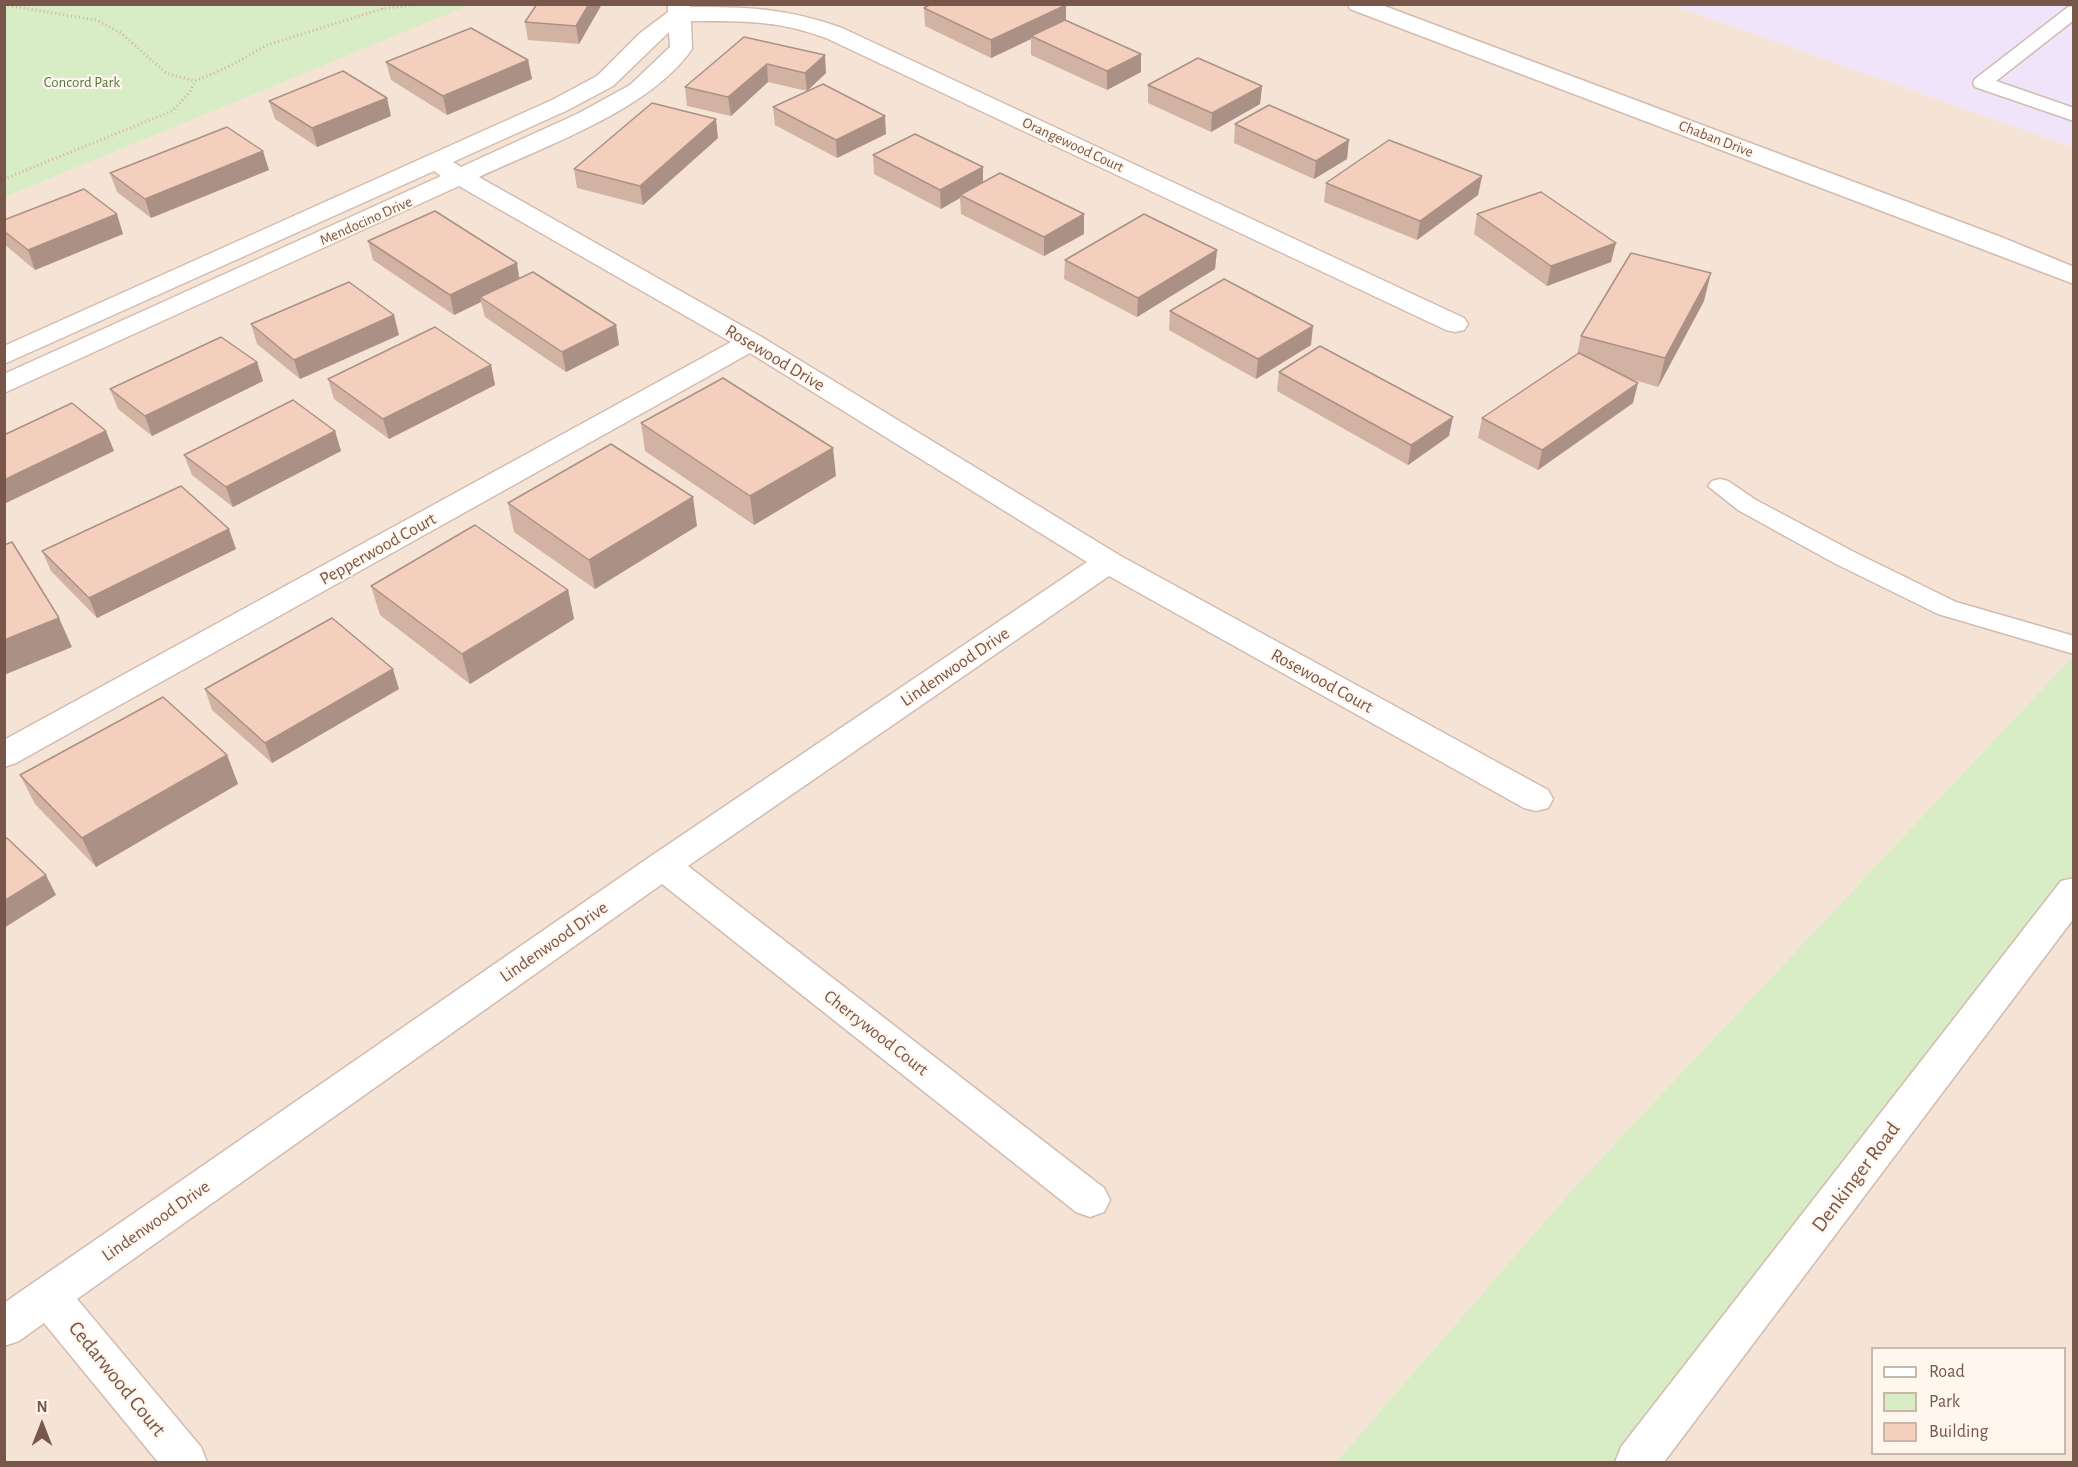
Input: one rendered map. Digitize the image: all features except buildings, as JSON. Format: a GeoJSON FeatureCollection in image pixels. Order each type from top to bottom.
{"type":"FeatureCollection","features":[{"type":"Feature","properties":{"kind":"street","name":"Chaban Drive"},"geometry":{"type":"LineString","coordinates":[[1358,4],[1992,242],[2073,276]]}},
{"type":"Feature","properties":{"kind":"street","name":"Mendocino Drive"},"geometry":{"type":"LineString","coordinates":[[4,356],[436,163],[560,105],[605,81],[679,9]]}},
{"type":"Feature","properties":{"kind":"street","name":"Mendocino Drive"},"geometry":{"type":"LineString","coordinates":[[4,386],[462,178],[588,118],[638,90],[681,49],[679,9]]}},
{"type":"Feature","properties":{"kind":"street","name":"Orangewood Court"},"geometry":{"type":"LineString","coordinates":[[679,9],[799,20],[834,33],[1455,324]]}},
{"type":"Feature","properties":{"kind":"street","name":"Rosewood Drive"},"geometry":{"type":"LineString","coordinates":[[436,163],[751,342],[1108,562]]}},
{"type":"Feature","properties":{"kind":"street","name":"Pepperwood Court"},"geometry":{"type":"LineString","coordinates":[[4,755],[751,342]]}},
{"type":"Feature","properties":{"kind":"street","name":"Rosewood Court"},"geometry":{"type":"LineString","coordinates":[[1108,562],[1536,799]]}},
{"type":"Feature","properties":{"kind":"street","name":"Lindenwood Drive"},"geometry":{"type":"LineString","coordinates":[[4,1327],[663,865],[1108,562]]}},
{"type":"Feature","properties":{"kind":"street","name":"Cherrywood Court"},"geometry":{"type":"LineString","coordinates":[[663,865],[1090,1200]]}},
{"type":"Feature","properties":{"kind":"street","name":"Denkinger Road"},"geometry":{"type":"LineString","coordinates":[[1637,1462],[2073,891]]}},
{"type":"Feature","properties":{"kind":"street","name":"Cedarwood Court"},"geometry":{"type":"LineString","coordinates":[[48,1296],[185,1462]]}},
{"type":"Feature","properties":{"kind":"lane"},"geometry":{"type":"LineString","coordinates":[[2073,11],[1982,83],[2073,115]]}},
{"type":"Feature","properties":{"kind":"lane"},"geometry":{"type":"LineString","coordinates":[[1720,486],[1747,505],[1843,557],[1947,608],[2073,645]]}},
{"type":"Feature","properties":{"kind":"path"},"geometry":{"type":"LineString","coordinates":[[4,5],[96,20],[121,33],[166,73],[195,81],[228,67],[267,45],[382,7],[419,4]]}},
{"type":"Feature","properties":{"kind":"path"},"geometry":{"type":"LineString","coordinates":[[4,179],[172,111],[190,92],[195,81]]}},
{"type":"Feature","properties":{"kind":"shaded area"},"geometry":{"type":"Polygon","coordinates":[[[469,4],[1673,5],[2073,147],[2073,656],[1579,1182],[1336,1462],[5,1462],[5,197],[469,4]]]}},
{"type":"Feature","properties":{"kind":"shaded area"},"geometry":{"type":"Polygon","coordinates":[[[1673,5],[2073,5],[2073,147],[1673,5]]]}},
{"type":"Feature","properties":{"kind":"shaded area"},"geometry":{"type":"Polygon","coordinates":[[[2073,891],[2073,1462],[1637,1462],[1716,1362],[2073,891]]]}},
{"type":"Feature","properties":{"kind":"green space","name":"Concord Park"},"geometry":{"type":"Polygon","coordinates":[[[5,4],[469,4],[469,5],[5,197],[5,4]]]}},
{"type":"Feature","properties":{"kind":"green space"},"geometry":{"type":"Polygon","coordinates":[[[2073,656],[2073,891],[1637,1462],[1336,1462],[1579,1182],[2073,656]]]}}]}
